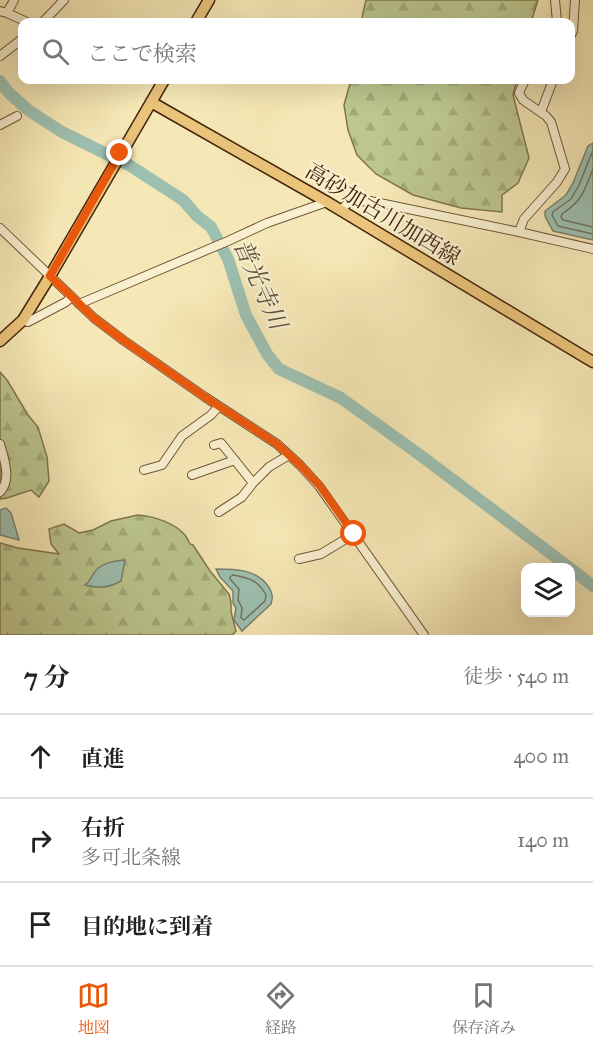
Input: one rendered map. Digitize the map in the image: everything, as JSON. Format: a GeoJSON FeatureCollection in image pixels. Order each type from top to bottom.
{"type":"FeatureCollection","features":[{"type":"Feature","properties":{"kind":"main road"},"geometry":{"type":"LineString","coordinates":[[198,18],[209,0]]}},
{"type":"Feature","properties":{"kind":"main road"},"geometry":{"type":"LineString","coordinates":[[0,341],[23,320],[162,84]]}},
{"type":"Feature","properties":{"kind":"main road","name":"高砂加古川加西線"},"geometry":{"type":"LineString","coordinates":[[151,102],[341,210],[593,362]]}},
{"type":"Feature","properties":{"kind":"street"},"geometry":{"type":"LineString","coordinates":[[14,0],[4,12],[18,18]]}},
{"type":"Feature","properties":{"kind":"street"},"geometry":{"type":"LineString","coordinates":[[47,18],[64,0]]}},
{"type":"Feature","properties":{"kind":"street"},"geometry":{"type":"LineString","coordinates":[[555,0],[557,18]]}},
{"type":"Feature","properties":{"kind":"street"},"geometry":{"type":"LineString","coordinates":[[574,18],[575,0]]}},
{"type":"Feature","properties":{"kind":"street"},"geometry":{"type":"LineString","coordinates":[[0,56],[18,42]]}},
{"type":"Feature","properties":{"kind":"street"},"geometry":{"type":"LineString","coordinates":[[519,231],[524,219],[557,182],[565,169],[551,122],[524,100],[519,93],[523,84]]}},
{"type":"Feature","properties":{"kind":"street"},"geometry":{"type":"LineString","coordinates":[[541,112],[552,84]]}},
{"type":"Feature","properties":{"kind":"street"},"geometry":{"type":"LineString","coordinates":[[0,125],[16,116]]}},
{"type":"Feature","properties":{"kind":"street"},"geometry":{"type":"LineString","coordinates":[[341,210],[349,202],[370,201],[519,231],[593,249]]}},
{"type":"Feature","properties":{"kind":"street"},"geometry":{"type":"LineString","coordinates":[[79,304],[267,223],[327,202]]}},
{"type":"Feature","properties":{"kind":"street"},"geometry":{"type":"LineString","coordinates":[[0,228],[94,318],[292,454],[320,486],[424,635]]}},
{"type":"Feature","properties":{"kind":"street"},"geometry":{"type":"LineString","coordinates":[[23,320],[28,322],[66,302],[71,297]]}},
{"type":"Feature","properties":{"kind":"street"},"geometry":{"type":"LineString","coordinates":[[144,470],[162,465],[182,436],[211,415],[219,406]]}},
{"type":"Feature","properties":{"kind":"street"},"geometry":{"type":"LineString","coordinates":[[214,445],[221,443],[253,483]]}},
{"type":"Feature","properties":{"kind":"street"},"geometry":{"type":"LineString","coordinates":[[0,444],[6,479],[0,492]]}},
{"type":"Feature","properties":{"kind":"street"},"geometry":{"type":"LineString","coordinates":[[219,512],[242,497],[269,467],[292,454]]}},
{"type":"Feature","properties":{"kind":"street"},"geometry":{"type":"LineString","coordinates":[[192,475],[235,460]]}},
{"type":"Feature","properties":{"kind":"street"},"geometry":{"type":"LineString","coordinates":[[299,559],[321,554],[354,534]]}},
{"type":"Feature","properties":{"kind":"green space"},"geometry":{"type":"Polygon","coordinates":[[[366,0],[538,0],[532,18],[362,18],[366,0]]]}},
{"type":"Feature","properties":{"kind":"green space"},"geometry":{"type":"Polygon","coordinates":[[[350,84],[516,84],[513,95],[529,158],[518,183],[502,195],[502,212],[461,208],[413,195],[376,174],[357,155],[348,130],[344,105],[350,84]]]}},
{"type":"Feature","properties":{"kind":"green space"},"geometry":{"type":"Polygon","coordinates":[[[0,372],[38,427],[47,457],[49,481],[39,497],[31,490],[0,499],[0,372]]]}},
{"type":"Feature","properties":{"kind":"green space"},"geometry":{"type":"Polygon","coordinates":[[[138,515],[170,524],[181,531],[193,545],[229,594],[236,631],[232,635],[0,635],[0,543],[59,554],[51,544],[49,529],[64,524],[79,533],[93,530],[111,521],[138,515]]]}},
{"type":"Feature","properties":{"kind":"water"},"geometry":{"type":"Polygon","coordinates":[[[593,143],[593,240],[553,231],[545,216],[545,211],[566,195],[588,146],[593,143]]]}},
{"type":"Feature","properties":{"kind":"water"},"geometry":{"type":"Polygon","coordinates":[[[6,508],[11,513],[19,540],[0,535],[0,510],[6,508]]]}},
{"type":"Feature","properties":{"kind":"water"},"geometry":{"type":"Polygon","coordinates":[[[125,560],[121,581],[103,587],[85,585],[100,567],[125,560]]]}},
{"type":"Feature","properties":{"kind":"water"},"geometry":{"type":"Polygon","coordinates":[[[216,569],[251,573],[263,580],[271,591],[271,604],[242,631],[234,620],[236,608],[233,603],[233,591],[216,569]]]}},
{"type":"Feature","properties":{"kind":"waterway","name":"普光寺川"},"geometry":{"type":"LineString","coordinates":[[0,81],[8,92],[28,110],[62,132],[129,165],[183,200],[211,227],[228,259],[246,315],[267,354],[279,369],[341,398],[563,563]]}},
{"type":"Feature","properties":{"kind":"waterway","name":"普光寺川"},"geometry":{"type":"LineString","coordinates":[[575,572],[593,586]]}},
{"type":"Feature","properties":{"kind":"route"},"geometry":{"type":"LineString","coordinates":[[120,153],[50,276],[94,318],[123,340],[277,444],[320,486],[354,534]]}}]}
